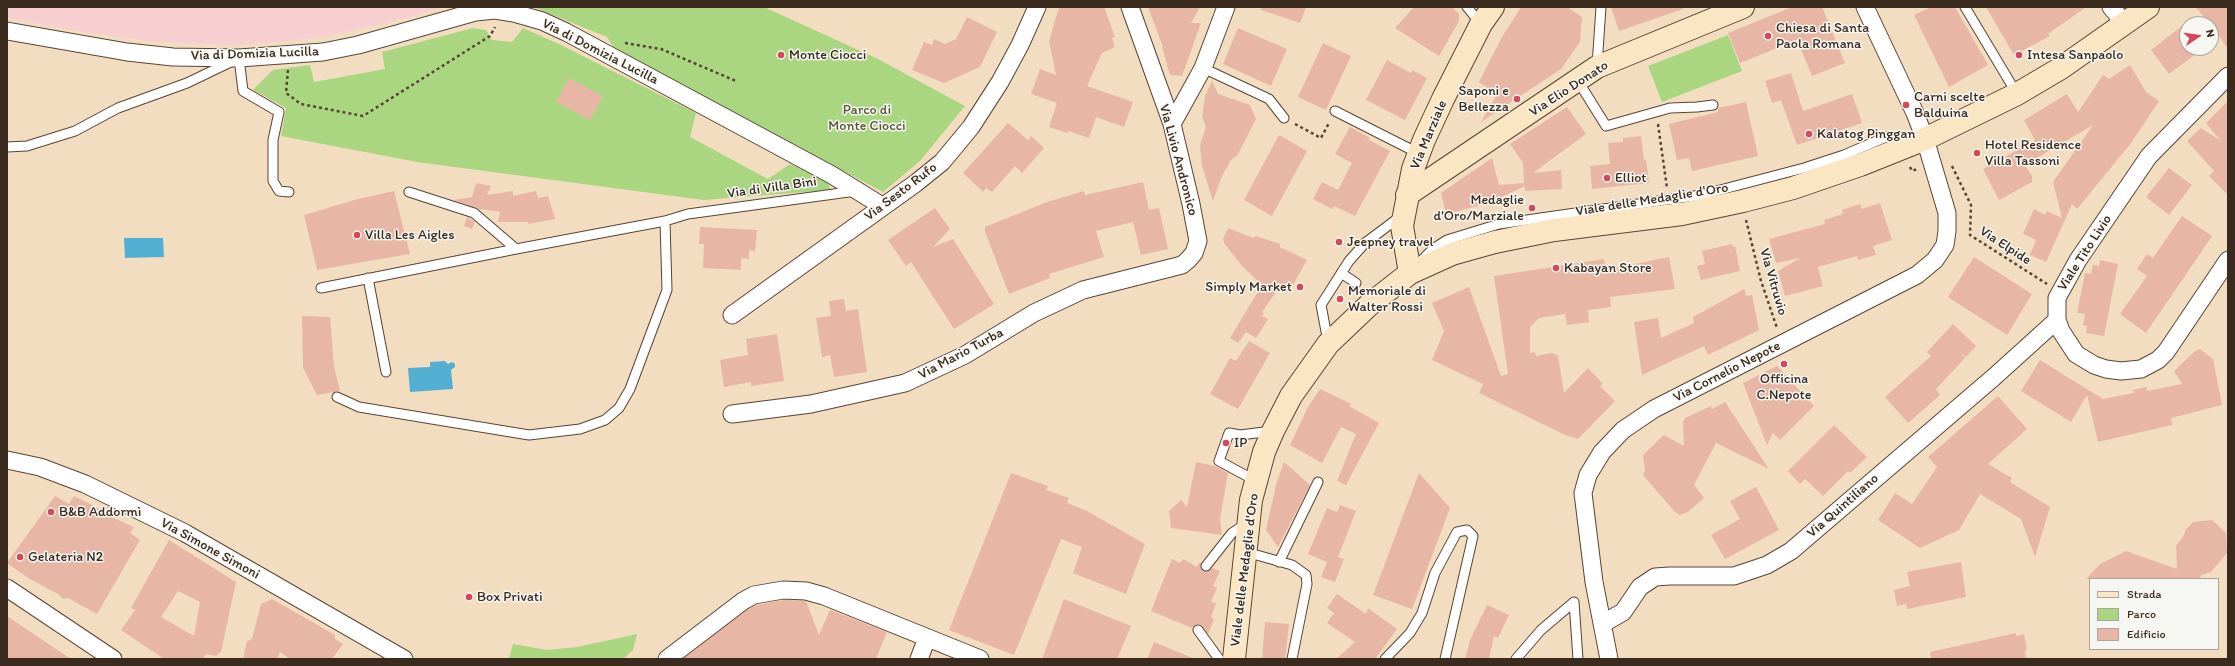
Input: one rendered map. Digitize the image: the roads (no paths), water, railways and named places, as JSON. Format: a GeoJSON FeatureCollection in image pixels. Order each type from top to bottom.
{"type":"FeatureCollection","features":[{"type":"Feature","properties":{"kind":"main road","name":"Viale delle Medaglie d'Oro"},"geometry":{"type":"LineString","coordinates":[[1234,659],[1248,522],[1256,481],[1273,431],[1291,396],[1328,344],[1369,304],[1410,273],[1452,254],[1513,238],[1668,216],[1743,201],[1813,181],[1925,139],[2017,94],[2061,68],[2148,7]]}},
{"type":"Feature","properties":{"kind":"main road","name":"Via Elio Donato"},"geometry":{"type":"LineString","coordinates":[[1405,204],[1597,67],[1740,8]]}},
{"type":"Feature","properties":{"kind":"main road","name":"Via Marziale"},"geometry":{"type":"LineString","coordinates":[[1410,273],[1403,236],[1405,204],[1418,153],[1443,99],[1487,16]]}},
{"type":"Feature","properties":{"kind":"street","name":"Via Sesto Rufo"},"geometry":{"type":"LineString","coordinates":[[732,315],[796,271],[882,206],[937,167],[971,127],[1000,82],[1020,45],[1037,7]]}},
{"type":"Feature","properties":{"kind":"street","name":"Via Livio Andronico"},"geometry":{"type":"LineString","coordinates":[[1130,7],[1172,124],[1198,237],[1194,253],[1182,265]]}},
{"type":"Feature","properties":{"kind":"street"},"geometry":{"type":"LineString","coordinates":[[1172,124],[1203,68],[1226,7]]}},
{"type":"Feature","properties":{"kind":"street","name":"Via Cornelio Nepote"},"geometry":{"type":"LineString","coordinates":[[1609,659],[1587,536],[1583,493],[1588,475],[1597,458],[1623,430],[1654,409],[1908,280],[1925,269],[1939,256],[1947,238],[1947,213],[1925,139],[1915,112],[1865,7]]}},
{"type":"Feature","properties":{"kind":"street"},"geometry":{"type":"LineString","coordinates":[[2111,7],[2125,24]]}},
{"type":"Feature","properties":{"kind":"street","name":"Via di Domizia Lucilla"},"geometry":{"type":"LineString","coordinates":[[7,31],[127,52],[173,57],[239,58],[290,56],[358,45],[475,12],[504,11],[542,21],[566,32],[859,190],[882,206]]}},
{"type":"Feature","properties":{"kind":"street","name":"Viale Tito Livio"},"geometry":{"type":"LineString","coordinates":[[2228,76],[2149,156],[2078,260],[2059,292],[2056,304],[2057,320],[2072,348],[2084,360],[2106,369],[2121,371],[2141,369],[2158,360],[2166,352],[2228,260]]}},
{"type":"Feature","properties":{"kind":"street","name":"Via Mario Turba"},"geometry":{"type":"LineString","coordinates":[[732,414],[819,403],[905,383],[965,355],[1034,313],[1083,290],[1182,265]]}},
{"type":"Feature","properties":{"kind":"street","name":"Via Quintiliano"},"geometry":{"type":"LineString","coordinates":[[1602,624],[1623,612],[1640,587],[1655,578],[1670,576],[1734,576],[1767,565],[1791,551],[1994,377],[2057,320]]}},
{"type":"Feature","properties":{"kind":"street","name":"Via Simone Simoni"},"geometry":{"type":"LineString","coordinates":[[7,460],[40,467],[85,484],[186,533],[404,659]]}},
{"type":"Feature","properties":{"kind":"street"},"geometry":{"type":"LineString","coordinates":[[7,588],[113,659]]}},
{"type":"Feature","properties":{"kind":"street"},"geometry":{"type":"LineString","coordinates":[[667,659],[743,601],[754,595],[778,590],[806,591],[824,596],[980,659]]}},
{"type":"Feature","properties":{"kind":"street"},"geometry":{"type":"LineString","coordinates":[[919,659],[927,638]]}},
{"type":"Feature","properties":{"kind":"lane"},"geometry":{"type":"LineString","coordinates":[[1467,7],[1487,16]]}},
{"type":"Feature","properties":{"kind":"lane"},"geometry":{"type":"LineString","coordinates":[[1597,67],[1601,7]]}},
{"type":"Feature","properties":{"kind":"lane"},"geometry":{"type":"LineString","coordinates":[[1965,7],[2017,94]]}},
{"type":"Feature","properties":{"kind":"lane"},"geometry":{"type":"LineString","coordinates":[[7,147],[26,146],[75,131],[112,110],[187,83],[239,58],[243,91],[279,112],[273,140],[273,181],[279,191],[289,192]]}},
{"type":"Feature","properties":{"kind":"lane"},"geometry":{"type":"LineString","coordinates":[[1203,68],[1268,100],[1284,118]]}},
{"type":"Feature","properties":{"kind":"lane"},"geometry":{"type":"LineString","coordinates":[[1578,81],[1606,126],[1670,108],[1697,107],[1713,104]]}},
{"type":"Feature","properties":{"kind":"lane"},"geometry":{"type":"LineString","coordinates":[[1336,110],[1418,153]]}},
{"type":"Feature","properties":{"kind":"lane","name":"Viale delle Medaglie d'Oro"},"geometry":{"type":"LineString","coordinates":[[1410,273],[1433,249],[1447,240],[1499,224],[1701,195],[1784,174],[1844,155],[1886,137],[1905,136],[1925,139]]}},
{"type":"Feature","properties":{"kind":"lane","name":"Via di Villa Bini"},"geometry":{"type":"LineString","coordinates":[[320,288],[665,221],[688,214],[859,190]]}},
{"type":"Feature","properties":{"kind":"lane"},"geometry":{"type":"LineString","coordinates":[[409,192],[474,213],[516,249]]}},
{"type":"Feature","properties":{"kind":"lane"},"geometry":{"type":"LineString","coordinates":[[1328,344],[1321,305],[1340,273],[1365,243],[1405,204]]}},
{"type":"Feature","properties":{"kind":"lane"},"geometry":{"type":"LineString","coordinates":[[337,397],[359,407],[529,435],[580,428],[605,420],[620,408],[630,389],[666,290],[665,221]]}},
{"type":"Feature","properties":{"kind":"lane"},"geometry":{"type":"LineString","coordinates":[[1340,273],[1356,283]]}},
{"type":"Feature","properties":{"kind":"lane"},"geometry":{"type":"LineString","coordinates":[[368,278],[386,372]]}},
{"type":"Feature","properties":{"kind":"lane"},"geometry":{"type":"LineString","coordinates":[[1256,481],[1219,461],[1229,433],[1240,435],[1273,431]]}},
{"type":"Feature","properties":{"kind":"lane"},"geometry":{"type":"LineString","coordinates":[[1279,562],[1318,482]]}},
{"type":"Feature","properties":{"kind":"lane"},"geometry":{"type":"LineString","coordinates":[[1206,566],[1232,533],[1248,522]]}},
{"type":"Feature","properties":{"kind":"lane"},"geometry":{"type":"LineString","coordinates":[[1385,659],[1410,633],[1422,613],[1435,573],[1457,532],[1467,530],[1473,536],[1445,659]]}},
{"type":"Feature","properties":{"kind":"lane"},"geometry":{"type":"LineString","coordinates":[[1245,552],[1292,565],[1306,575],[1307,584],[1292,659]]}},
{"type":"Feature","properties":{"kind":"lane"},"geometry":{"type":"LineString","coordinates":[[1516,659],[1541,630],[1574,602],[1578,659]]}},
{"type":"Feature","properties":{"kind":"lane"},"geometry":{"type":"LineString","coordinates":[[1198,630],[1219,659]]}},
{"type":"Feature","properties":{"kind":"water"},"geometry":{"type":"Polygon","coordinates":[[[124,238],[163,238],[164,257],[125,258],[124,238]]]}},
{"type":"Feature","properties":{"kind":"water"},"geometry":{"type":"Polygon","coordinates":[[[445,361],[448,364],[452,362],[455,364],[455,367],[451,370],[453,389],[410,392],[408,368],[430,367],[430,362],[445,361]]]}},
{"type":"Feature","properties":{"kind":"place","name":"Chiesa di Santa Paola Romana"},"geometry":{"type":"Point","coordinates":[1768,36]}},
{"type":"Feature","properties":{"kind":"place","name":"Monte Ciocci"},"geometry":{"type":"Point","coordinates":[781,55]}},
{"type":"Feature","properties":{"kind":"place","name":"Intesa Sanpaolo"},"geometry":{"type":"Point","coordinates":[2019,55]}},
{"type":"Feature","properties":{"kind":"place","name":"Saponi e Bellezza"},"geometry":{"type":"Point","coordinates":[1517,99]}},
{"type":"Feature","properties":{"kind":"place","name":"Carni scelte Balduina"},"geometry":{"type":"Point","coordinates":[1906,105]}},
{"type":"Feature","properties":{"kind":"place","name":"Kalatog Pinggan"},"geometry":{"type":"Point","coordinates":[1809,134]}},
{"type":"Feature","properties":{"kind":"place","name":"Hotel Residence Villa Tassoni"},"geometry":{"type":"Point","coordinates":[1977,153]}},
{"type":"Feature","properties":{"kind":"place","name":"Elliot"},"geometry":{"type":"Point","coordinates":[1607,178]}},
{"type":"Feature","properties":{"kind":"place","name":"Medaglie d'Oro/Marziale"},"geometry":{"type":"Point","coordinates":[1532,208]}},
{"type":"Feature","properties":{"kind":"place","name":"Villa Les Aigles"},"geometry":{"type":"Point","coordinates":[357,235]}},
{"type":"Feature","properties":{"kind":"place","name":"Jeepney travel"},"geometry":{"type":"Point","coordinates":[1339,242]}},
{"type":"Feature","properties":{"kind":"place","name":"Kabayan Store"},"geometry":{"type":"Point","coordinates":[1556,268]}},
{"type":"Feature","properties":{"kind":"place","name":"Simply Market"},"geometry":{"type":"Point","coordinates":[1300,287]}},
{"type":"Feature","properties":{"kind":"place","name":"Memoriale di Walter Rossi"},"geometry":{"type":"Point","coordinates":[1340,299]}},
{"type":"Feature","properties":{"kind":"place","name":"Officina C.Nepote"},"geometry":{"type":"Point","coordinates":[1784,364]}},
{"type":"Feature","properties":{"kind":"place","name":"IP"},"geometry":{"type":"Point","coordinates":[1226,443]}},
{"type":"Feature","properties":{"kind":"place","name":"B&B Addormì"},"geometry":{"type":"Point","coordinates":[51,512]}},
{"type":"Feature","properties":{"kind":"place","name":"Gelateria N2"},"geometry":{"type":"Point","coordinates":[20,557]}},
{"type":"Feature","properties":{"kind":"place","name":"Box Privati"},"geometry":{"type":"Point","coordinates":[469,597]}},
{"type":"Feature","properties":{"kind":"park label","name":"Parco di Monte Ciocci"},"geometry":{"type":"Point","coordinates":[867,118]}}]}
